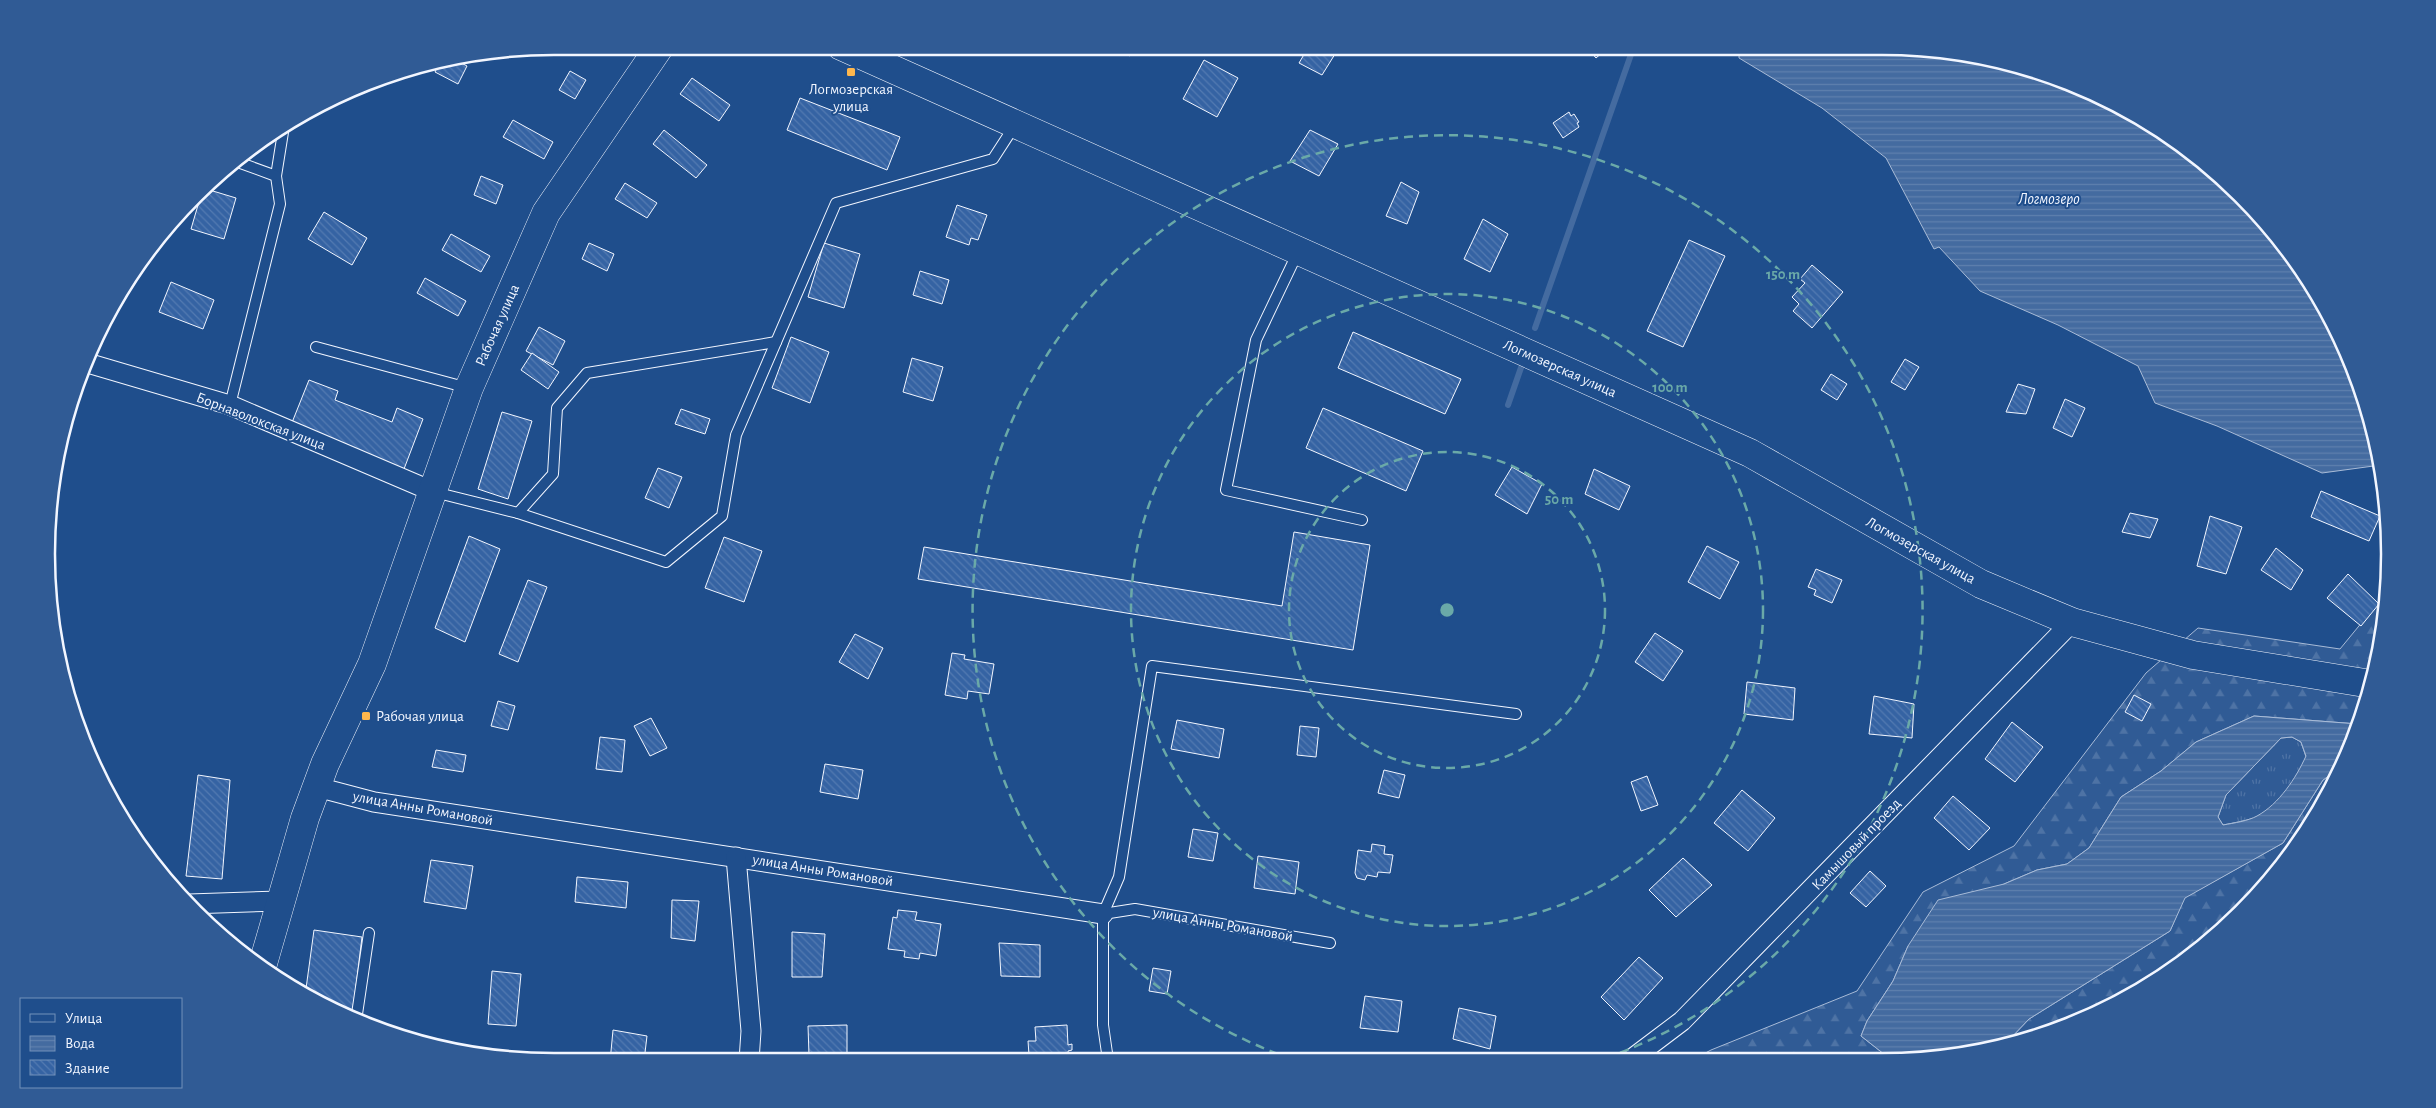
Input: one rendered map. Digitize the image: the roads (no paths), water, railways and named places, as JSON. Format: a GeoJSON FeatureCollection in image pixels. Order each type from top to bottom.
{"type":"FeatureCollection","features":[{"type":"Feature","properties":{"kind":"street","name":"Рабочая улица"},"geometry":{"type":"LineString","coordinates":[[264,960],[280,901],[316,787],[372,664],[469,388],[546,214],[654,55]]}},
{"type":"Feature","properties":{"kind":"street","name":"Логмозерская улица"},"geometry":{"type":"LineString","coordinates":[[861,55],[1750,453],[1981,584],[2072,622],[2193,655],[2364,683]]}},
{"type":"Feature","properties":{"kind":"street","name":"Борнаволокская улица"},"geometry":{"type":"LineString","coordinates":[[92,365],[230,406],[434,492]]}},
{"type":"Feature","properties":{"kind":"street","name":"Камышовый проезд"},"geometry":{"type":"LineString","coordinates":[[1640,1053],[1682,1021],[2072,622]]}},
{"type":"Feature","properties":{"kind":"street","name":"улица Анны Романовой"},"geometry":{"type":"LineString","coordinates":[[316,787],[374,802],[1104,914]]}},
{"type":"Feature","properties":{"kind":"street"},"geometry":{"type":"LineString","coordinates":[[736,857],[751,1031],[750,1053]]}},
{"type":"Feature","properties":{"kind":"street"},"geometry":{"type":"LineString","coordinates":[[198,904],[280,901]]}},
{"type":"Feature","properties":{"kind":"lane"},"geometry":{"type":"LineString","coordinates":[[434,492],[518,513],[666,562],[722,516],[736,435],[836,203],[993,160],[1016,124]]}},
{"type":"Feature","properties":{"kind":"lane"},"geometry":{"type":"LineString","coordinates":[[230,406],[280,204],[276,176],[282,136]]}},
{"type":"Feature","properties":{"kind":"lane"},"geometry":{"type":"LineString","coordinates":[[243,164],[276,176]]}},
{"type":"Feature","properties":{"kind":"lane"},"geometry":{"type":"LineString","coordinates":[[1299,251],[1256,340],[1226,490],[1362,520]]}},
{"type":"Feature","properties":{"kind":"lane"},"geometry":{"type":"LineString","coordinates":[[518,513],[553,474],[557,408],[587,373],[776,342]]}},
{"type":"Feature","properties":{"kind":"lane"},"geometry":{"type":"LineString","coordinates":[[316,347],[469,388]]}},
{"type":"Feature","properties":{"kind":"lane"},"geometry":{"type":"LineString","coordinates":[[1107,1053],[1103,1025],[1104,914],[1119,877],[1152,666],[1516,714]]}},
{"type":"Feature","properties":{"kind":"lane","name":"улица Анны Романовой"},"geometry":{"type":"LineString","coordinates":[[1104,914],[1135,909],[1330,943]]}},
{"type":"Feature","properties":{"kind":"lane"},"geometry":{"type":"LineString","coordinates":[[357,1013],[369,933]]}},
{"type":"Feature","properties":{"kind":"water","name":"Логмозеро"},"geometry":{"type":"Polygon","coordinates":[[[1739,55],[1882,55],[1947,59],[1979,65],[2042,81],[2073,93],[2103,106],[2159,139],[2186,158],[2235,201],[2278,250],[2297,277],[2330,333],[2343,363],[2364,425],[2373,466],[2322,473],[2217,426],[2155,403],[2138,366],[2058,325],[1980,291],[1939,247],[1934,249],[1886,158],[1822,108],[1739,58],[1739,55]]]}},
{"type":"Feature","properties":{"kind":"water"},"geometry":{"type":"Polygon","coordinates":[[[2254,716],[2351,723],[2330,775],[2323,780],[2283,843],[2185,898],[2170,931],[2029,1019],[2013,1035],[1947,1049],[1883,1053],[1861,1036],[1867,1021],[1893,981],[1908,946],[1938,900],[2004,884],[2037,870],[2067,864],[2089,848],[2121,797],[2161,771],[2196,742],[2254,716]],[[2292,737],[2281,738],[2226,795],[2218,817],[2223,825],[2245,821],[2257,816],[2273,805],[2292,781],[2306,756],[2301,742],[2292,737]]]}},
{"type":"Feature","properties":{"kind":"waterway"},"geometry":{"type":"LineString","coordinates":[[1535,328],[1631,55]]}},
{"type":"Feature","properties":{"kind":"waterway"},"geometry":{"type":"LineString","coordinates":[[1508,405],[1524,359]]}},
{"type":"Feature","properties":{"kind":"place","name":"Логмозерская улица"},"geometry":{"type":"Point","coordinates":[851,72]}},
{"type":"Feature","properties":{"kind":"place","name":"Рабочая улица"},"geometry":{"type":"Point","coordinates":[366,716]}}]}
